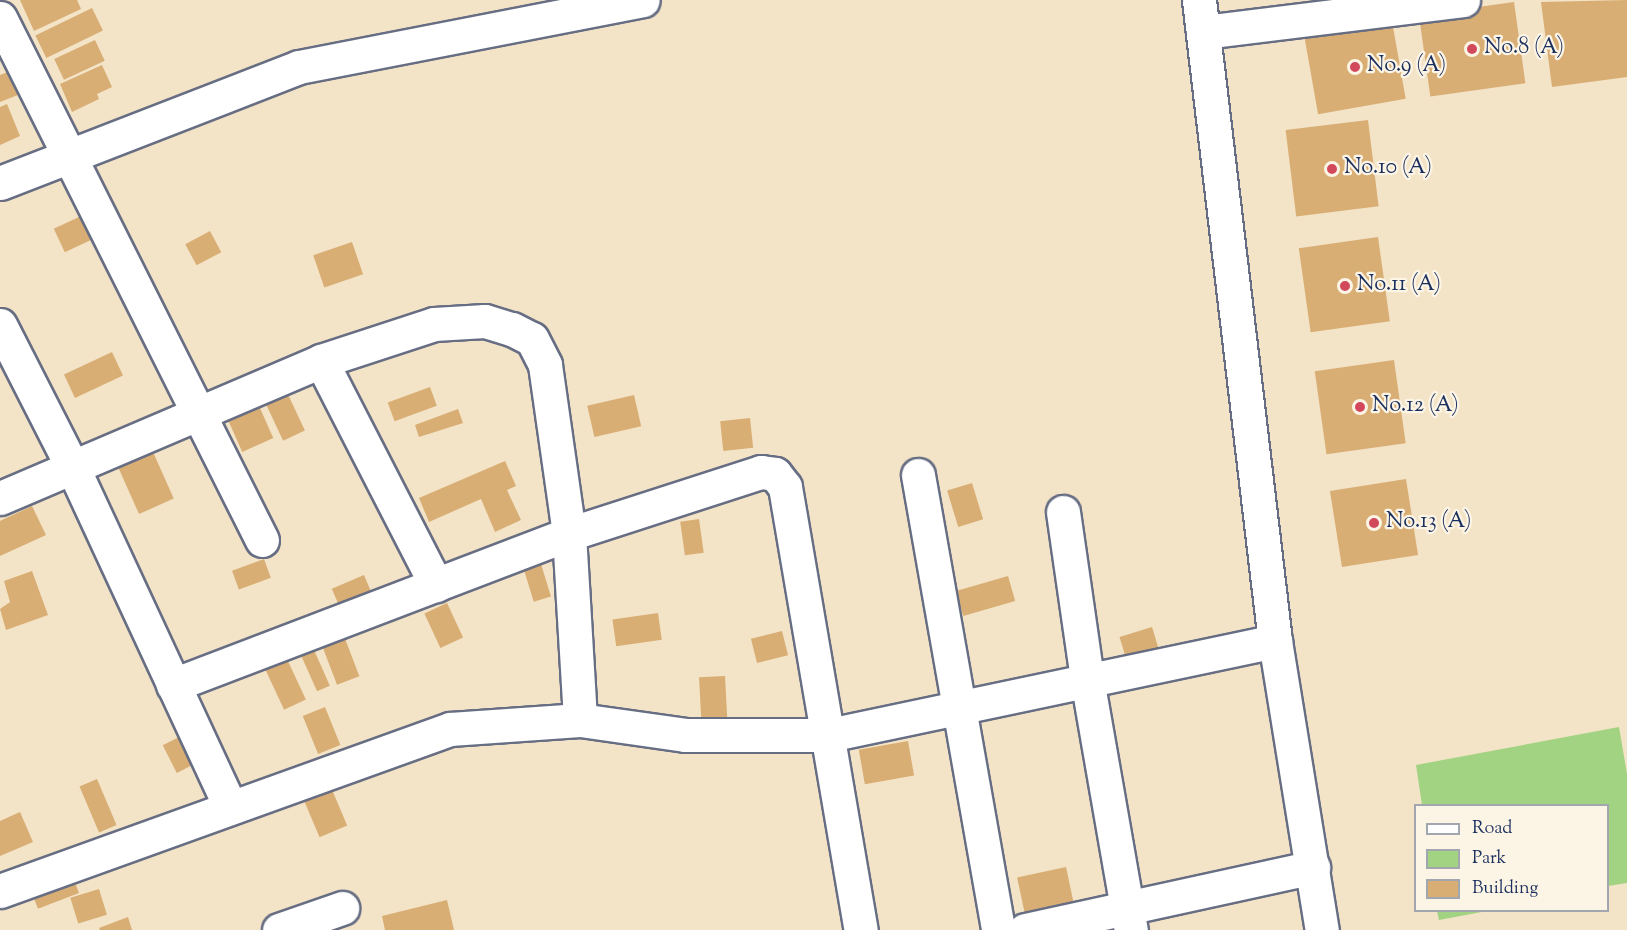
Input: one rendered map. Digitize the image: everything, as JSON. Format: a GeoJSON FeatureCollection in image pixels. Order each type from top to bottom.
{"type":"FeatureCollection","features":[{"type":"Feature","properties":{"kind":"street"},"geometry":{"type":"LineString","coordinates":[[0,183],[70,153],[299,67],[643,0]]}},
{"type":"Feature","properties":{"kind":"street"},"geometry":{"type":"LineString","coordinates":[[1322,930],[1275,641],[1201,16],[1463,0]]}},
{"type":"Feature","properties":{"kind":"street"},"geometry":{"type":"LineString","coordinates":[[0,18],[70,153],[262,540]]}},
{"type":"Feature","properties":{"kind":"street"},"geometry":{"type":"LineString","coordinates":[[0,498],[200,416],[321,361],[457,320],[485,321],[532,339],[545,365],[569,534],[579,720]]}},
{"type":"Feature","properties":{"kind":"street"},"geometry":{"type":"LineString","coordinates":[[0,325],[73,468],[230,807]]}},
{"type":"Feature","properties":{"kind":"street"},"geometry":{"type":"LineString","coordinates":[[321,361],[436,585]]}},
{"type":"Feature","properties":{"kind":"street"},"geometry":{"type":"LineString","coordinates":[[174,685],[569,534],[761,472],[775,474],[785,487],[861,930]]}},
{"type":"Feature","properties":{"kind":"street"},"geometry":{"type":"LineString","coordinates":[[918,475],[998,930]]}},
{"type":"Feature","properties":{"kind":"street"},"geometry":{"type":"LineString","coordinates":[[1063,512],[1087,679],[1129,918]]}},
{"type":"Feature","properties":{"kind":"street"},"geometry":{"type":"LineString","coordinates":[[0,891],[437,732],[543,720],[579,720],[685,735],[829,735],[959,705],[1275,641]]}},
{"type":"Feature","properties":{"kind":"street"},"geometry":{"type":"LineString","coordinates":[[1025,930],[1129,918],[1313,867]]}},
{"type":"Feature","properties":{"kind":"street"},"geometry":{"type":"LineString","coordinates":[[279,930],[342,908]]}},
{"type":"Feature","properties":{"kind":"green space"},"geometry":{"type":"Polygon","coordinates":[[[1619,727],[1627,774],[1627,883],[1609,886],[1609,804],[1422,804],[1416,765],[1619,727]]]}},
{"type":"Feature","properties":{"kind":"green space"},"geometry":{"type":"Polygon","coordinates":[[[1437,912],[1482,912],[1439,920],[1437,912]]]}},
{"type":"Feature","properties":{"kind":"building"},"geometry":{"type":"Polygon","coordinates":[[[20,0],[77,0],[81,9],[34,31],[20,0]]]}},
{"type":"Feature","properties":{"kind":"building"},"geometry":{"type":"Polygon","coordinates":[[[1627,0],[1627,77],[1552,87],[1541,2],[1627,0]]]}},
{"type":"Feature","properties":{"kind":"building","name":"No.8 (A)"},"geometry":{"type":"Polygon","coordinates":[[[1514,2],[1525,83],[1430,97],[1419,15],[1514,2]]]}},
{"type":"Feature","properties":{"kind":"building"},"geometry":{"type":"Polygon","coordinates":[[[92,8],[103,30],[46,58],[35,36],[92,8]]]}},
{"type":"Feature","properties":{"kind":"building","name":"No.9 (A)"},"geometry":{"type":"Polygon","coordinates":[[[1392,21],[1406,99],[1318,114],[1304,36],[1392,21]]]}},
{"type":"Feature","properties":{"kind":"building"},"geometry":{"type":"Polygon","coordinates":[[[95,40],[105,61],[64,80],[54,59],[95,40]]]}},
{"type":"Feature","properties":{"kind":"building"},"geometry":{"type":"Polygon","coordinates":[[[102,65],[112,87],[97,94],[99,99],[72,112],[60,84],[102,65]]]}},
{"type":"Feature","properties":{"kind":"building"},"geometry":{"type":"Polygon","coordinates":[[[13,70],[23,93],[0,102],[0,75],[13,70]]]}},
{"type":"Feature","properties":{"kind":"building"},"geometry":{"type":"Polygon","coordinates":[[[7,104],[20,136],[0,145],[0,107],[7,104]]]}},
{"type":"Feature","properties":{"kind":"building","name":"No.10 (A)"},"geometry":{"type":"Polygon","coordinates":[[[1368,120],[1379,206],[1296,216],[1286,130],[1368,120]]]}},
{"type":"Feature","properties":{"kind":"building"},"geometry":{"type":"Polygon","coordinates":[[[81,216],[92,240],[65,252],[54,229],[81,216]]]}},
{"type":"Feature","properties":{"kind":"building"},"geometry":{"type":"Polygon","coordinates":[[[210,231],[221,252],[197,265],[185,244],[210,231]]]}},
{"type":"Feature","properties":{"kind":"building","name":"No.11 (A)"},"geometry":{"type":"Polygon","coordinates":[[[1378,237],[1390,321],[1311,332],[1299,248],[1378,237]]]}},
{"type":"Feature","properties":{"kind":"building"},"geometry":{"type":"Polygon","coordinates":[[[352,242],[363,274],[324,287],[313,255],[352,242]]]}},
{"type":"Feature","properties":{"kind":"building"},"geometry":{"type":"Polygon","coordinates":[[[112,352],[123,376],[75,398],[64,374],[112,352]]]}},
{"type":"Feature","properties":{"kind":"building","name":"No.12 (A)"},"geometry":{"type":"Polygon","coordinates":[[[1394,360],[1406,443],[1326,454],[1315,371],[1394,360]]]}},
{"type":"Feature","properties":{"kind":"building"},"geometry":{"type":"Polygon","coordinates":[[[430,387],[437,406],[395,421],[388,402],[430,387]]]}},
{"type":"Feature","properties":{"kind":"building"},"geometry":{"type":"Polygon","coordinates":[[[285,388],[305,431],[283,441],[263,398],[285,388]]]}},
{"type":"Feature","properties":{"kind":"building"},"geometry":{"type":"Polygon","coordinates":[[[634,395],[641,426],[594,437],[587,406],[634,395]]]}},
{"type":"Feature","properties":{"kind":"building"},"geometry":{"type":"Polygon","coordinates":[[[255,397],[273,438],[242,452],[224,411],[255,397]]]}},
{"type":"Feature","properties":{"kind":"building"},"geometry":{"type":"Polygon","coordinates":[[[458,409],[463,423],[419,437],[415,425],[458,409]]]}},
{"type":"Feature","properties":{"kind":"building"},"geometry":{"type":"Polygon","coordinates":[[[750,418],[753,448],[723,451],[720,421],[750,418]]]}},
{"type":"Feature","properties":{"kind":"building"},"geometry":{"type":"Polygon","coordinates":[[[153,452],[174,499],[139,514],[118,467],[153,452]]]}},
{"type":"Feature","properties":{"kind":"building"},"geometry":{"type":"Polygon","coordinates":[[[505,461],[516,486],[507,490],[521,520],[495,532],[481,499],[429,522],[419,498],[505,461]]]}},
{"type":"Feature","properties":{"kind":"building","name":"No.13 (A)"},"geometry":{"type":"Polygon","coordinates":[[[1406,479],[1418,555],[1342,567],[1330,491],[1406,479]]]}},
{"type":"Feature","properties":{"kind":"building"},"geometry":{"type":"Polygon","coordinates":[[[972,483],[983,519],[958,527],[947,491],[972,483]]]}},
{"type":"Feature","properties":{"kind":"building"},"geometry":{"type":"Polygon","coordinates":[[[32,506],[46,535],[0,556],[0,521],[32,506]]]}},
{"type":"Feature","properties":{"kind":"building"},"geometry":{"type":"Polygon","coordinates":[[[699,519],[704,553],[685,555],[680,522],[699,519]]]}},
{"type":"Feature","properties":{"kind":"building"},"geometry":{"type":"Polygon","coordinates":[[[264,559],[271,578],[239,589],[232,571],[264,559]]]}},
{"type":"Feature","properties":{"kind":"building"},"geometry":{"type":"Polygon","coordinates":[[[541,564],[551,597],[534,602],[524,569],[541,564]]]}},
{"type":"Feature","properties":{"kind":"building"},"geometry":{"type":"Polygon","coordinates":[[[32,571],[48,615],[6,630],[0,609],[10,602],[4,581],[32,571]]]}},
{"type":"Feature","properties":{"kind":"building"},"geometry":{"type":"Polygon","coordinates":[[[364,575],[373,596],[341,610],[332,589],[364,575]]]}},
{"type":"Feature","properties":{"kind":"building"},"geometry":{"type":"Polygon","coordinates":[[[1008,576],[1015,601],[963,616],[956,591],[1008,576]]]}},
{"type":"Feature","properties":{"kind":"building"},"geometry":{"type":"Polygon","coordinates":[[[447,603],[463,637],[440,648],[424,614],[447,603]]]}},
{"type":"Feature","properties":{"kind":"building"},"geometry":{"type":"Polygon","coordinates":[[[658,613],[662,640],[616,646],[612,619],[658,613]]]}},
{"type":"Feature","properties":{"kind":"building"},"geometry":{"type":"Polygon","coordinates":[[[1152,627],[1159,650],[1127,660],[1119,637],[1152,627]]]}},
{"type":"Feature","properties":{"kind":"building"},"geometry":{"type":"Polygon","coordinates":[[[782,631],[788,655],[757,663],[751,639],[782,631]]]}},
{"type":"Feature","properties":{"kind":"building"},"geometry":{"type":"Polygon","coordinates":[[[344,636],[359,676],[337,685],[322,645],[344,636]]]}},
{"type":"Feature","properties":{"kind":"building"},"geometry":{"type":"Polygon","coordinates":[[[314,650],[330,686],[317,691],[301,656],[314,650]]]}},
{"type":"Feature","properties":{"kind":"building"},"geometry":{"type":"Polygon","coordinates":[[[286,657],[306,700],[284,710],[264,667],[286,657]]]}},
{"type":"Feature","properties":{"kind":"building"},"geometry":{"type":"Polygon","coordinates":[[[725,676],[727,717],[701,718],[699,677],[725,676]]]}},
{"type":"Feature","properties":{"kind":"building"},"geometry":{"type":"Polygon","coordinates":[[[325,707],[340,745],[318,754],[303,716],[325,707]]]}},
{"type":"Feature","properties":{"kind":"building"},"geometry":{"type":"Polygon","coordinates":[[[185,734],[199,762],[177,773],[163,745],[185,734]]]}},
{"type":"Feature","properties":{"kind":"building"},"geometry":{"type":"Polygon","coordinates":[[[908,741],[914,775],[865,784],[859,750],[908,741]]]}},
{"type":"Feature","properties":{"kind":"building"},"geometry":{"type":"Polygon","coordinates":[[[97,779],[117,825],[99,832],[80,786],[97,779]]]}},
{"type":"Feature","properties":{"kind":"building"},"geometry":{"type":"Polygon","coordinates":[[[330,785],[347,826],[320,837],[302,797],[330,785]]]}},
{"type":"Feature","properties":{"kind":"building"},"geometry":{"type":"Polygon","coordinates":[[[20,812],[33,842],[0,856],[0,821],[20,812]]]}},
{"type":"Feature","properties":{"kind":"building"},"geometry":{"type":"Polygon","coordinates":[[[1066,867],[1074,906],[1025,917],[1017,877],[1066,867]]]}},
{"type":"Feature","properties":{"kind":"building"},"geometry":{"type":"Polygon","coordinates":[[[74,880],[79,893],[38,909],[33,896],[74,880]]]}},
{"type":"Feature","properties":{"kind":"building"},"geometry":{"type":"Polygon","coordinates":[[[99,889],[107,915],[78,924],[70,898],[99,889]]]}},
{"type":"Feature","properties":{"kind":"building"},"geometry":{"type":"Polygon","coordinates":[[[447,900],[454,930],[385,930],[382,916],[447,900]]]}},
{"type":"Feature","properties":{"kind":"building"},"geometry":{"type":"Polygon","coordinates":[[[128,917],[132,930],[100,930],[99,928],[128,917]]]}},
{"type":"Feature","properties":{"kind":"place","name":"No.8 (A)"},"geometry":{"type":"Point","coordinates":[1472,49]}},
{"type":"Feature","properties":{"kind":"place","name":"No.9 (A)"},"geometry":{"type":"Point","coordinates":[1355,67]}},
{"type":"Feature","properties":{"kind":"place","name":"No.10 (A)"},"geometry":{"type":"Point","coordinates":[1332,169]}},
{"type":"Feature","properties":{"kind":"place","name":"No.11 (A)"},"geometry":{"type":"Point","coordinates":[1345,286]}},
{"type":"Feature","properties":{"kind":"place","name":"No.12 (A)"},"geometry":{"type":"Point","coordinates":[1360,407]}},
{"type":"Feature","properties":{"kind":"place","name":"No.13 (A)"},"geometry":{"type":"Point","coordinates":[1374,523]}}]}
